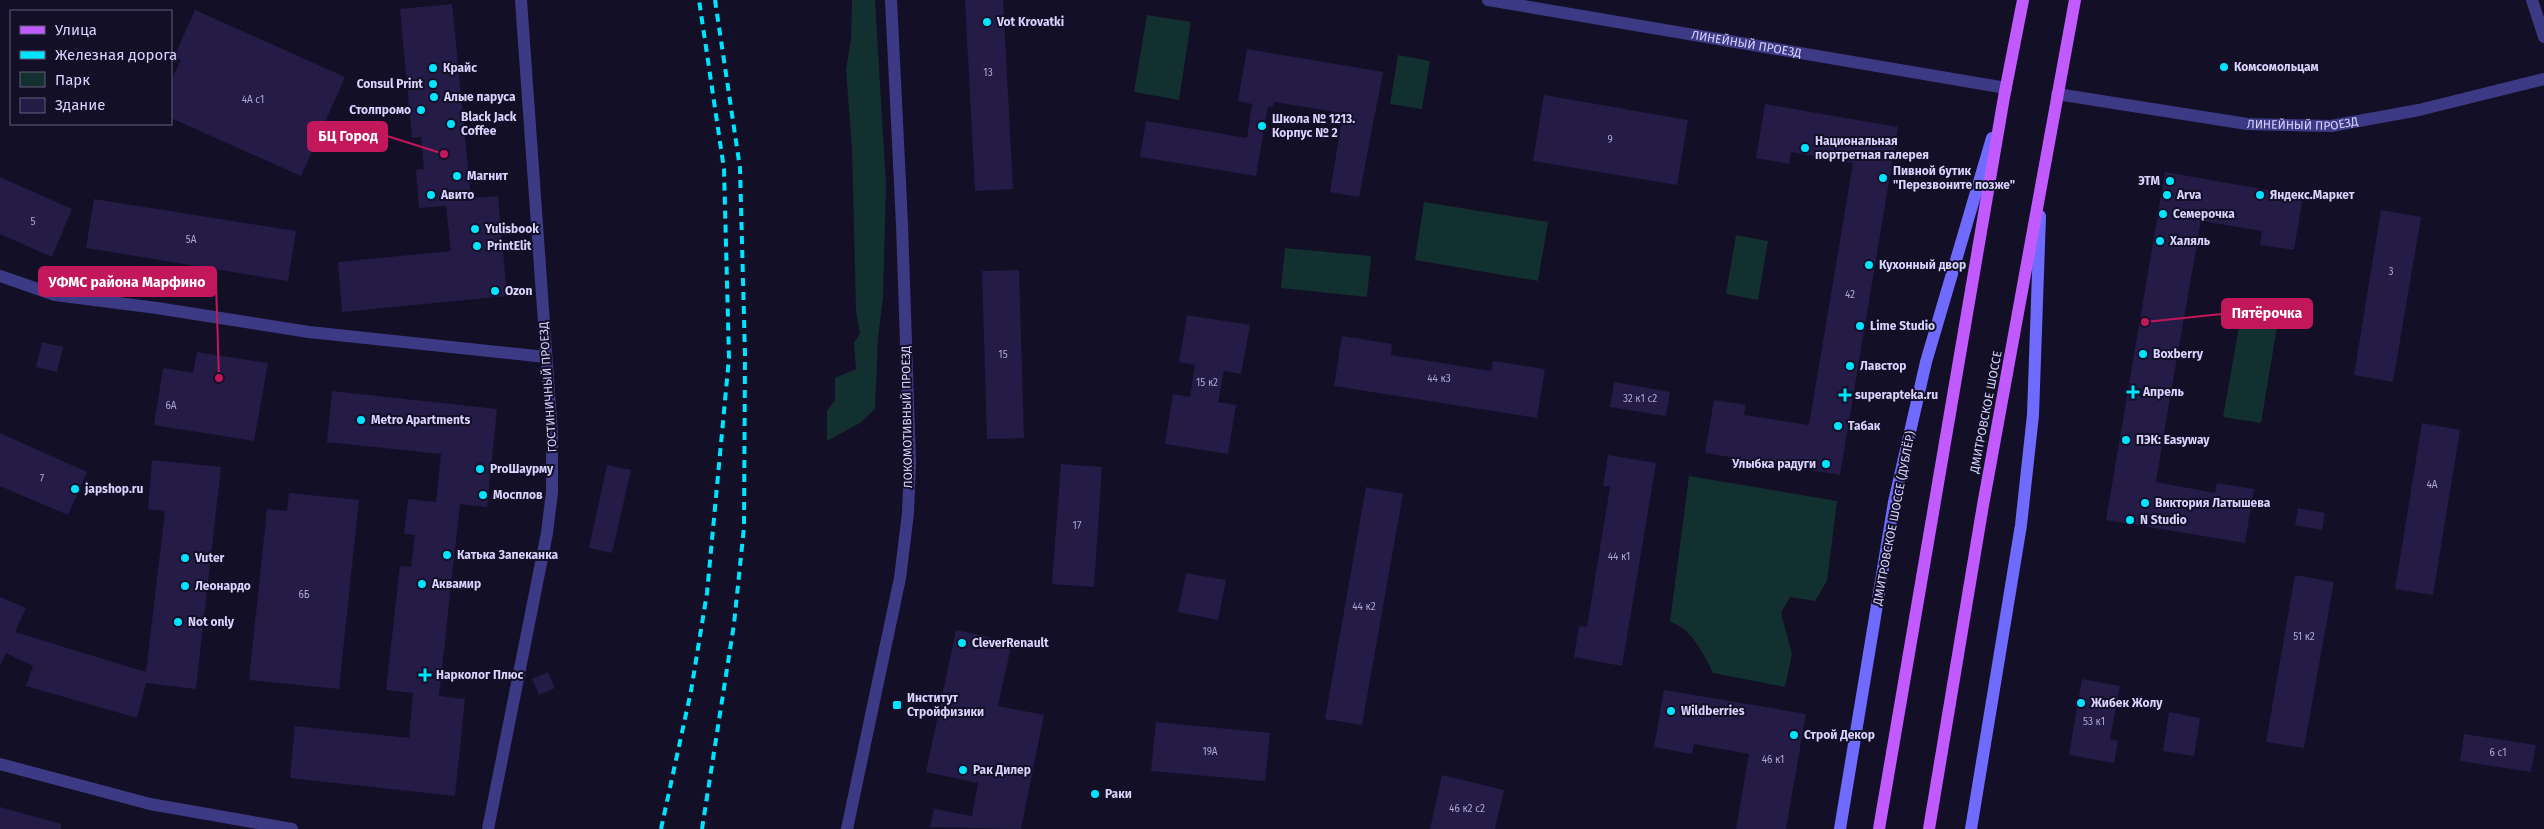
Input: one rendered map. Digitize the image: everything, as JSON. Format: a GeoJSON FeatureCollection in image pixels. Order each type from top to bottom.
{"type":"FeatureCollection","features":[{"type":"Feature","properties":{"kind":"main road"},"geometry":{"type":"LineString","coordinates":[[1879,829],[2005,93],[2023,0]]}},
{"type":"Feature","properties":{"kind":"main road","name":"ДМИТРОВСКОЕ ШОССЕ"},"geometry":{"type":"LineString","coordinates":[[1929,829],[1982,505],[2075,0]]}},
{"type":"Feature","properties":{"kind":"main road","name":"ДМИТРОВСКОЕ ШОССЕ (ДУБЛЁР)"},"geometry":{"type":"LineString","coordinates":[[1840,829],[1894,502],[1926,362],[2005,93]]}},
{"type":"Feature","properties":{"kind":"main road"},"geometry":{"type":"LineString","coordinates":[[1970,829],[2021,525],[2031,433],[2040,195]]}},
{"type":"Feature","properties":{"kind":"street","name":"ГОСТИНИЧНЫЙ ПРОЕЗД"},"geometry":{"type":"LineString","coordinates":[[488,829],[547,533],[552,492],[546,357],[521,0]]}},
{"type":"Feature","properties":{"kind":"street","name":"ЛОКОМОТИВНЫЙ ПРОЕЗД"},"geometry":{"type":"LineString","coordinates":[[846,829],[900,578],[908,513],[910,462],[891,0]]}},
{"type":"Feature","properties":{"kind":"street","name":"ЛИНЕЙНЫЙ ПРОЕЗД"},"geometry":{"type":"LineString","coordinates":[[1488,0],[2005,93]]}},
{"type":"Feature","properties":{"kind":"street"},"geometry":{"type":"LineString","coordinates":[[2532,0],[2544,37]]}},
{"type":"Feature","properties":{"kind":"street","name":"ЛИНЕЙНЫЙ ПРОЕЗД"},"geometry":{"type":"LineString","coordinates":[[2057,94],[2248,124],[2331,126],[2419,110],[2544,79]]}},
{"type":"Feature","properties":{"kind":"street"},"geometry":{"type":"LineString","coordinates":[[0,276],[55,295],[157,308],[309,332],[546,357]]}},
{"type":"Feature","properties":{"kind":"street"},"geometry":{"type":"LineString","coordinates":[[0,764],[150,804],[292,829]]}},
{"type":"Feature","properties":{"kind":"green space"},"geometry":{"type":"Polygon","coordinates":[[[852,0],[875,0],[886,185],[883,297],[878,337],[875,409],[860,423],[827,441],[827,411],[835,400],[835,378],[856,369],[854,343],[860,333],[856,311],[852,147],[846,70],[851,40],[852,0]]]}},
{"type":"Feature","properties":{"kind":"green space"},"geometry":{"type":"Polygon","coordinates":[[[1147,15],[1191,22],[1179,100],[1134,92],[1147,15]]]}},
{"type":"Feature","properties":{"kind":"green space"},"geometry":{"type":"Polygon","coordinates":[[[1398,55],[1430,61],[1422,109],[1390,104],[1398,55]]]}},
{"type":"Feature","properties":{"kind":"green space"},"geometry":{"type":"Polygon","coordinates":[[[1424,202],[1548,222],[1538,281],[1415,260],[1424,202]]]}},
{"type":"Feature","properties":{"kind":"green space"},"geometry":{"type":"Polygon","coordinates":[[[1736,235],[1768,241],[1758,300],[1726,294],[1736,235]]]}},
{"type":"Feature","properties":{"kind":"green space"},"geometry":{"type":"Polygon","coordinates":[[[1285,248],[1371,256],[1367,297],[1281,288],[1285,248]]]}},
{"type":"Feature","properties":{"kind":"green space"},"geometry":{"type":"Polygon","coordinates":[[[2240,321],[2277,327],[2261,423],[2223,417],[2240,321]]]}},
{"type":"Feature","properties":{"kind":"green space"},"geometry":{"type":"Polygon","coordinates":[[[1689,476],[1837,501],[1827,581],[1815,601],[1790,597],[1781,613],[1792,654],[1785,687],[1713,673],[1696,643],[1678,625],[1670,622],[1689,476]]]}},
{"type":"Feature","properties":{"kind":"building"},"geometry":{"type":"Polygon","coordinates":[[[965,0],[1003,0],[1013,189],[975,191],[965,0]]]}},
{"type":"Feature","properties":{"kind":"building"},"geometry":{"type":"Polygon","coordinates":[[[452,4],[471,198],[498,196],[507,296],[342,312],[338,262],[451,251],[446,206],[419,208],[416,170],[424,169],[421,137],[412,138],[400,9],[452,4]]]}},
{"type":"Feature","properties":{"kind":"building"},"geometry":{"type":"Polygon","coordinates":[[[195,10],[345,77],[301,176],[172,118],[172,79],[181,60],[174,57],[195,10]]]}},
{"type":"Feature","properties":{"kind":"building"},"geometry":{"type":"Polygon","coordinates":[[[1247,49],[1383,72],[1359,197],[1330,192],[1342,119],[1335,117],[1335,112],[1274,102],[1273,107],[1268,106],[1256,176],[1140,157],[1146,121],[1247,138],[1252,104],[1238,101],[1247,49]]]}},
{"type":"Feature","properties":{"kind":"building"},"geometry":{"type":"Polygon","coordinates":[[[1544,95],[1688,120],[1677,185],[1533,161],[1544,95]]]}},
{"type":"Feature","properties":{"kind":"building"},"geometry":{"type":"Polygon","coordinates":[[[1765,104],[1898,127],[1840,475],[1705,453],[1714,400],[1746,405],[1744,415],[1809,425],[1853,163],[1791,152],[1789,164],[1756,158],[1765,104]]]}},
{"type":"Feature","properties":{"kind":"building"},"geometry":{"type":"Polygon","coordinates":[[[2165,172],[2303,196],[2294,250],[2260,245],[2262,231],[2201,221],[2166,421],[2156,482],[2215,493],[2217,483],[2254,489],[2245,543],[2106,520],[2165,172]]]}},
{"type":"Feature","properties":{"kind":"building"},"geometry":{"type":"Polygon","coordinates":[[[0,177],[72,209],[52,257],[0,234],[0,177]]]}},
{"type":"Feature","properties":{"kind":"building"},"geometry":{"type":"Polygon","coordinates":[[[94,199],[296,231],[288,281],[86,248],[94,199]]]}},
{"type":"Feature","properties":{"kind":"building"},"geometry":{"type":"Polygon","coordinates":[[[2381,210],[2421,217],[2393,382],[2354,375],[2381,210]]]}},
{"type":"Feature","properties":{"kind":"building"},"geometry":{"type":"Polygon","coordinates":[[[1019,270],[1024,438],[987,439],[982,271],[1019,270]]]}},
{"type":"Feature","properties":{"kind":"building"},"geometry":{"type":"Polygon","coordinates":[[[1187,315],[1250,325],[1241,374],[1224,371],[1218,402],[1236,405],[1228,454],[1165,444],[1173,394],[1190,397],[1195,365],[1179,362],[1187,315]]]}},
{"type":"Feature","properties":{"kind":"building"},"geometry":{"type":"Polygon","coordinates":[[[1342,336],[1392,344],[1391,355],[1491,371],[1493,361],[1545,369],[1537,418],[1334,386],[1342,336]]]}},
{"type":"Feature","properties":{"kind":"building"},"geometry":{"type":"Polygon","coordinates":[[[42,342],[63,347],[57,372],[36,367],[42,342]]]}},
{"type":"Feature","properties":{"kind":"building"},"geometry":{"type":"Polygon","coordinates":[[[197,352],[268,363],[254,441],[154,425],[163,368],[193,373],[197,352]]]}},
{"type":"Feature","properties":{"kind":"building"},"geometry":{"type":"Polygon","coordinates":[[[1614,382],[1670,392],[1666,416],[1610,407],[1614,382]]]}},
{"type":"Feature","properties":{"kind":"building"},"geometry":{"type":"Polygon","coordinates":[[[332,391],[497,409],[487,507],[460,504],[439,696],[465,699],[455,796],[290,778],[295,726],[409,738],[413,693],[386,690],[400,566],[411,567],[415,535],[404,534],[408,499],[436,502],[441,454],[327,442],[332,391]]]}},
{"type":"Feature","properties":{"kind":"building"},"geometry":{"type":"Polygon","coordinates":[[[2422,423],[2460,430],[2433,595],[2395,589],[2422,423]]]}},
{"type":"Feature","properties":{"kind":"building"},"geometry":{"type":"Polygon","coordinates":[[[0,433],[87,472],[68,515],[0,486],[0,433]]]}},
{"type":"Feature","properties":{"kind":"building"},"geometry":{"type":"Polygon","coordinates":[[[1608,455],[1656,463],[1622,666],[1574,657],[1579,626],[1587,627],[1610,487],[1603,486],[1608,455]]]}},
{"type":"Feature","properties":{"kind":"building"},"geometry":{"type":"Polygon","coordinates":[[[152,460],[221,467],[196,689],[146,683],[137,718],[26,686],[33,666],[6,653],[0,666],[0,597],[26,608],[15,632],[146,672],[165,511],[148,509],[152,460]]]}},
{"type":"Feature","properties":{"kind":"building"},"geometry":{"type":"Polygon","coordinates":[[[1061,464],[1102,467],[1094,587],[1052,584],[1061,464]]]}},
{"type":"Feature","properties":{"kind":"building"},"geometry":{"type":"Polygon","coordinates":[[[607,465],[631,470],[612,553],[589,548],[607,465]]]}},
{"type":"Feature","properties":{"kind":"building"},"geometry":{"type":"Polygon","coordinates":[[[1366,487],[1403,494],[1362,725],[1325,719],[1366,487]]]}},
{"type":"Feature","properties":{"kind":"building"},"geometry":{"type":"Polygon","coordinates":[[[289,493],[359,500],[339,689],[249,680],[267,509],[287,511],[289,493]]]}},
{"type":"Feature","properties":{"kind":"building"},"geometry":{"type":"Polygon","coordinates":[[[2298,508],[2325,513],[2322,530],[2295,525],[2298,508]]]}},
{"type":"Feature","properties":{"kind":"building"},"geometry":{"type":"Polygon","coordinates":[[[1186,573],[1226,580],[1218,620],[1178,612],[1186,573]]]}},
{"type":"Feature","properties":{"kind":"building"},"geometry":{"type":"Polygon","coordinates":[[[2295,575],[2334,582],[2304,748],[2266,742],[2295,575]]]}},
{"type":"Feature","properties":{"kind":"building"},"geometry":{"type":"Polygon","coordinates":[[[956,630],[1012,642],[998,706],[1044,715],[1021,829],[930,827],[934,809],[972,816],[978,783],[926,772],[956,630]]]}},
{"type":"Feature","properties":{"kind":"building"},"geometry":{"type":"Polygon","coordinates":[[[548,672],[555,688],[539,695],[532,679],[548,672]]]}},
{"type":"Feature","properties":{"kind":"building"},"geometry":{"type":"Polygon","coordinates":[[[2082,679],[2120,686],[2110,739],[2118,741],[2114,763],[2069,755],[2082,679]]]}},
{"type":"Feature","properties":{"kind":"building"},"geometry":{"type":"Polygon","coordinates":[[[1664,690],[1806,714],[1786,829],[1736,829],[1749,754],[1694,744],[1692,754],[1654,747],[1664,690]]]}},
{"type":"Feature","properties":{"kind":"building"},"geometry":{"type":"Polygon","coordinates":[[[2169,712],[2200,718],[2194,756],[2163,751],[2169,712]]]}},
{"type":"Feature","properties":{"kind":"building"},"geometry":{"type":"Polygon","coordinates":[[[1156,722],[1270,733],[1265,781],[1151,771],[1156,722]]]}},
{"type":"Feature","properties":{"kind":"building"},"geometry":{"type":"Polygon","coordinates":[[[2464,734],[2536,745],[2531,772],[2460,761],[2464,734]]]}},
{"type":"Feature","properties":{"kind":"building"},"geometry":{"type":"Polygon","coordinates":[[[1442,775],[1504,790],[1495,829],[1430,829],[1442,775]]]}},
{"type":"Feature","properties":{"kind":"building"},"geometry":{"type":"Polygon","coordinates":[[[0,807],[61,824],[61,829],[0,829],[0,807]]]}},
{"type":"Feature","properties":{"kind":"railway"},"geometry":{"type":"LineString","coordinates":[[661,829],[691,691],[707,593],[729,358],[724,169],[699,0]]}},
{"type":"Feature","properties":{"kind":"railway"},"geometry":{"type":"LineString","coordinates":[[702,829],[734,624],[744,527],[745,355],[740,168],[715,0]]}},
{"type":"Feature","properties":{"kind":"place","name":"Vot Krovatki"},"geometry":{"type":"Point","coordinates":[987,22]}},
{"type":"Feature","properties":{"kind":"place","name":"Комсомольцам"},"geometry":{"type":"Point","coordinates":[2224,67]}},
{"type":"Feature","properties":{"kind":"place","name":"Крайс"},"geometry":{"type":"Point","coordinates":[433,68]}},
{"type":"Feature","properties":{"kind":"place","name":"Consul Print"},"geometry":{"type":"Point","coordinates":[433,84]}},
{"type":"Feature","properties":{"kind":"place","name":"Алые паруса"},"geometry":{"type":"Point","coordinates":[434,97]}},
{"type":"Feature","properties":{"kind":"place","name":"Столпромо"},"geometry":{"type":"Point","coordinates":[421,110]}},
{"type":"Feature","properties":{"kind":"place","name":"Black Jack Coffee"},"geometry":{"type":"Point","coordinates":[451,124]}},
{"type":"Feature","properties":{"kind":"place","name":"Школа № 1213. Корпус № 2"},"geometry":{"type":"Point","coordinates":[1262,126]}},
{"type":"Feature","properties":{"kind":"place","name":"Национальная портретная галерея"},"geometry":{"type":"Point","coordinates":[1805,148]}},
{"type":"Feature","properties":{"kind":"place","name":"БЦ Город"},"geometry":{"type":"Point","coordinates":[444,154]}},
{"type":"Feature","properties":{"kind":"place","name":"Магнит"},"geometry":{"type":"Point","coordinates":[457,176]}},
{"type":"Feature","properties":{"kind":"place","name":"Пивной бутик \"Перезвоните позже\""},"geometry":{"type":"Point","coordinates":[1883,178]}},
{"type":"Feature","properties":{"kind":"place","name":"ЭТМ"},"geometry":{"type":"Point","coordinates":[2170,181]}},
{"type":"Feature","properties":{"kind":"place","name":"Авито"},"geometry":{"type":"Point","coordinates":[431,195]}},
{"type":"Feature","properties":{"kind":"place","name":"Arva"},"geometry":{"type":"Point","coordinates":[2167,195]}},
{"type":"Feature","properties":{"kind":"place","name":"Яндекс.Маркет"},"geometry":{"type":"Point","coordinates":[2260,195]}},
{"type":"Feature","properties":{"kind":"place","name":"Семерочка"},"geometry":{"type":"Point","coordinates":[2163,214]}},
{"type":"Feature","properties":{"kind":"place","name":"Yulisbook"},"geometry":{"type":"Point","coordinates":[475,229]}},
{"type":"Feature","properties":{"kind":"place","name":"Халяль"},"geometry":{"type":"Point","coordinates":[2160,241]}},
{"type":"Feature","properties":{"kind":"place","name":"PrintElit"},"geometry":{"type":"Point","coordinates":[477,246]}},
{"type":"Feature","properties":{"kind":"place","name":"Кухонный двор"},"geometry":{"type":"Point","coordinates":[1869,265]}},
{"type":"Feature","properties":{"kind":"place","name":"Ozon"},"geometry":{"type":"Point","coordinates":[495,291]}},
{"type":"Feature","properties":{"kind":"place","name":"Пятёрочка"},"geometry":{"type":"Point","coordinates":[2145,322]}},
{"type":"Feature","properties":{"kind":"place","name":"Lime Studio"},"geometry":{"type":"Point","coordinates":[1860,326]}},
{"type":"Feature","properties":{"kind":"place","name":"Boxberry"},"geometry":{"type":"Point","coordinates":[2143,354]}},
{"type":"Feature","properties":{"kind":"place","name":"Лавстор"},"geometry":{"type":"Point","coordinates":[1850,366]}},
{"type":"Feature","properties":{"kind":"place","name":"УФМС района Марфино"},"geometry":{"type":"Point","coordinates":[219,378]}},
{"type":"Feature","properties":{"kind":"place","name":"Апрель"},"geometry":{"type":"Point","coordinates":[2133,392]}},
{"type":"Feature","properties":{"kind":"place","name":"superapteka.ru"},"geometry":{"type":"Point","coordinates":[1845,395]}},
{"type":"Feature","properties":{"kind":"place","name":"Metro Apartments"},"geometry":{"type":"Point","coordinates":[361,420]}},
{"type":"Feature","properties":{"kind":"place","name":"Табак"},"geometry":{"type":"Point","coordinates":[1838,426]}},
{"type":"Feature","properties":{"kind":"place","name":"ПЭК: Easyway"},"geometry":{"type":"Point","coordinates":[2126,440]}},
{"type":"Feature","properties":{"kind":"place","name":"Улыбка радуги"},"geometry":{"type":"Point","coordinates":[1826,464]}},
{"type":"Feature","properties":{"kind":"place","name":"ProШаурму"},"geometry":{"type":"Point","coordinates":[480,469]}},
{"type":"Feature","properties":{"kind":"place","name":"japshop.ru"},"geometry":{"type":"Point","coordinates":[75,489]}},
{"type":"Feature","properties":{"kind":"place","name":"Мосплов"},"geometry":{"type":"Point","coordinates":[483,495]}},
{"type":"Feature","properties":{"kind":"place","name":"Виктория Латышева"},"geometry":{"type":"Point","coordinates":[2145,503]}},
{"type":"Feature","properties":{"kind":"place","name":"N Studio"},"geometry":{"type":"Point","coordinates":[2130,520]}},
{"type":"Feature","properties":{"kind":"place","name":"Катька Запеканка"},"geometry":{"type":"Point","coordinates":[447,555]}},
{"type":"Feature","properties":{"kind":"place","name":"Vuter"},"geometry":{"type":"Point","coordinates":[185,558]}},
{"type":"Feature","properties":{"kind":"place","name":"Аквамир"},"geometry":{"type":"Point","coordinates":[422,584]}},
{"type":"Feature","properties":{"kind":"place","name":"Леонардо"},"geometry":{"type":"Point","coordinates":[185,586]}},
{"type":"Feature","properties":{"kind":"place","name":"Not only"},"geometry":{"type":"Point","coordinates":[178,622]}},
{"type":"Feature","properties":{"kind":"place","name":"CleverRenault"},"geometry":{"type":"Point","coordinates":[962,643]}},
{"type":"Feature","properties":{"kind":"place","name":"Нарколог Плюс"},"geometry":{"type":"Point","coordinates":[425,675]}},
{"type":"Feature","properties":{"kind":"place","name":"Жибек Жолу"},"geometry":{"type":"Point","coordinates":[2081,703]}},
{"type":"Feature","properties":{"kind":"place","name":"Институт Стройфизики"},"geometry":{"type":"Point","coordinates":[897,705]}},
{"type":"Feature","properties":{"kind":"place","name":"Wildberries"},"geometry":{"type":"Point","coordinates":[1671,711]}},
{"type":"Feature","properties":{"kind":"place","name":"Строй Декор"},"geometry":{"type":"Point","coordinates":[1794,735]}},
{"type":"Feature","properties":{"kind":"place","name":"Рак Дилер"},"geometry":{"type":"Point","coordinates":[963,770]}},
{"type":"Feature","properties":{"kind":"place","name":"Раки"},"geometry":{"type":"Point","coordinates":[1095,794]}}]}
